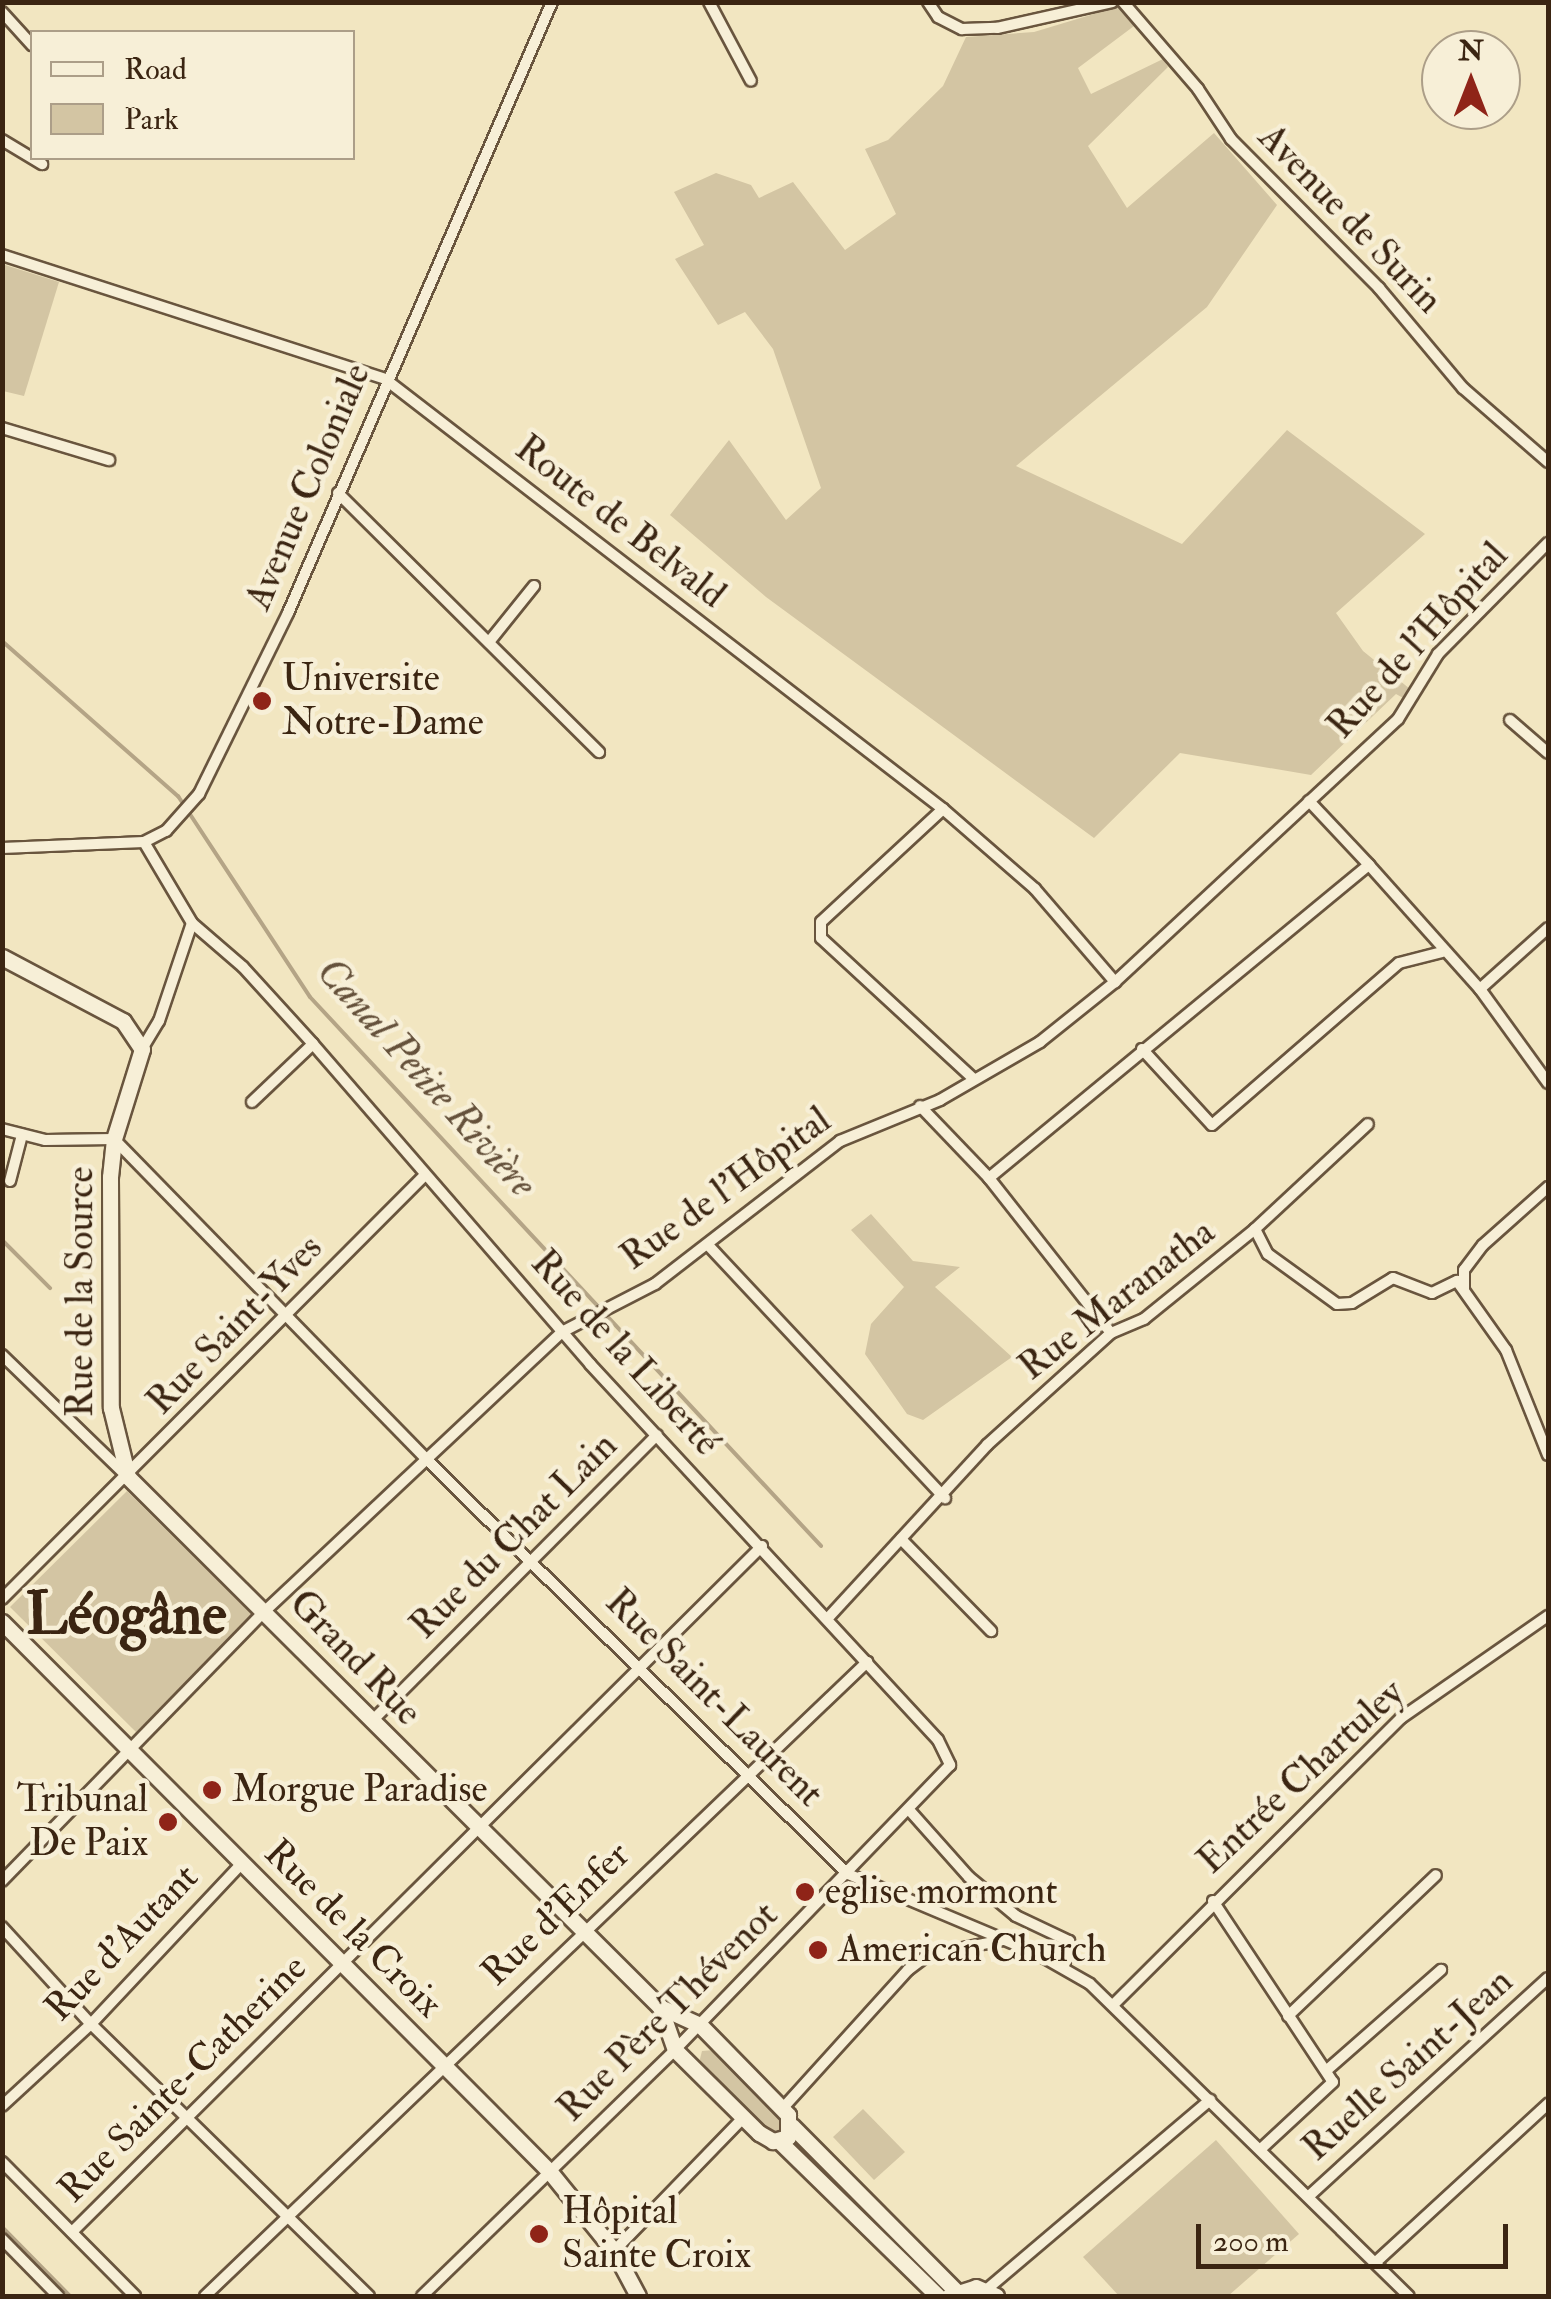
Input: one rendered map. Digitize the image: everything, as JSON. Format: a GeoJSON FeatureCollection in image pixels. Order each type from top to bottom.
{"type":"FeatureCollection","features":[{"type":"Feature","properties":{"kind":"street","name":"Avenue Coloniale"},"geometry":{"type":"LineString","coordinates":[[144,842],[183,816],[254,690],[384,379],[552,2]]}},
{"type":"Feature","properties":{"kind":"street"},"geometry":{"type":"LineString","coordinates":[[709,2],[751,81]]}},
{"type":"Feature","properties":{"kind":"street"},"geometry":{"type":"LineString","coordinates":[[928,2],[938,17],[962,29],[997,28],[1112,2]]}},
{"type":"Feature","properties":{"kind":"street","name":"Avenue de Surin"},"geometry":{"type":"LineString","coordinates":[[1123,2],[1198,89],[1231,139],[1379,288],[1463,388],[1548,462]]}},
{"type":"Feature","properties":{"kind":"street"},"geometry":{"type":"LineString","coordinates":[[2,12],[30,43]]}},
{"type":"Feature","properties":{"kind":"street"},"geometry":{"type":"LineString","coordinates":[[2,140],[30,157]]}},
{"type":"Feature","properties":{"kind":"street"},"geometry":{"type":"LineString","coordinates":[[35,160],[42,164]]}},
{"type":"Feature","properties":{"kind":"street","name":"Route de Belvald"},"geometry":{"type":"LineString","coordinates":[[2,255],[384,379],[943,809],[1035,889],[1115,982]]}},
{"type":"Feature","properties":{"kind":"street"},"geometry":{"type":"LineString","coordinates":[[2,428],[109,460]]}},
{"type":"Feature","properties":{"kind":"street"},"geometry":{"type":"LineString","coordinates":[[338,493],[600,752]]}},
{"type":"Feature","properties":{"kind":"street","name":"Rue de l'Hôpital"},"geometry":{"type":"LineString","coordinates":[[2,1881],[265,1611],[562,1332],[708,1244],[799,1166],[867,1127],[920,1106],[1040,1042],[1115,982],[1398,720],[1438,654],[1548,543]]}},
{"type":"Feature","properties":{"kind":"street"},"geometry":{"type":"LineString","coordinates":[[488,642],[534,586]]}},
{"type":"Feature","properties":{"kind":"street"},"geometry":{"type":"LineString","coordinates":[[1510,720],[1548,753]]}},
{"type":"Feature","properties":{"kind":"street"},"geometry":{"type":"LineString","coordinates":[[1309,801],[1370,864],[1442,952],[1480,989],[1548,1082]]}},
{"type":"Feature","properties":{"kind":"street"},"geometry":{"type":"LineString","coordinates":[[943,809],[821,922],[820,938],[974,1079]]}},
{"type":"Feature","properties":{"kind":"street"},"geometry":{"type":"LineString","coordinates":[[2,848],[144,842]]}},
{"type":"Feature","properties":{"kind":"street","name":"Rue de la Liberté"},"geometry":{"type":"LineString","coordinates":[[144,842],[192,923],[243,967],[313,1044],[562,1332],[938,1740],[950,1766]]}},
{"type":"Feature","properties":{"kind":"street"},"geometry":{"type":"LineString","coordinates":[[989,1178],[1370,864]]}},
{"type":"Feature","properties":{"kind":"street"},"geometry":{"type":"LineString","coordinates":[[2,957],[123,1021],[142,1049],[158,1021],[192,923]]}},
{"type":"Feature","properties":{"kind":"street"},"geometry":{"type":"LineString","coordinates":[[1480,989],[1548,928]]}},
{"type":"Feature","properties":{"kind":"street"},"geometry":{"type":"LineString","coordinates":[[1142,1049],[1212,1125],[1399,963],[1442,952]]}},
{"type":"Feature","properties":{"kind":"street"},"geometry":{"type":"LineString","coordinates":[[252,1102],[313,1044]]}},
{"type":"Feature","properties":{"kind":"street","name":"Rue de la Source"},"geometry":{"type":"LineString","coordinates":[[128,1477],[111,1408],[114,1140],[142,1049]]}},
{"type":"Feature","properties":{"kind":"street"},"geometry":{"type":"LineString","coordinates":[[920,1106],[989,1178],[1111,1333]]}},
{"type":"Feature","properties":{"kind":"street","name":"Rue Maranatha"},"geometry":{"type":"LineString","coordinates":[[828,1618],[900,1538],[945,1498],[988,1445],[1111,1333],[1144,1319],[1255,1229],[1368,1124]]}},
{"type":"Feature","properties":{"kind":"street"},"geometry":{"type":"LineString","coordinates":[[2,1129],[22,1135],[114,1140]]}},
{"type":"Feature","properties":{"kind":"street"},"geometry":{"type":"LineString","coordinates":[[10,1181],[22,1135]]}},
{"type":"Feature","properties":{"kind":"street","name":"Rue Saint-Laurent"},"geometry":{"type":"LineString","coordinates":[[114,1140],[425,1458],[533,1560],[848,1874],[1064,1966],[1114,2004],[1409,2296]]}},
{"type":"Feature","properties":{"kind":"street","name":"Rue Saint-Yves"},"geometry":{"type":"LineString","coordinates":[[2,1599],[128,1477],[424,1176]]}},
{"type":"Feature","properties":{"kind":"street"},"geometry":{"type":"LineString","coordinates":[[1464,1291],[1464,1270],[1483,1245],[1548,1187]]}},
{"type":"Feature","properties":{"kind":"street"},"geometry":{"type":"LineString","coordinates":[[1255,1229],[1268,1254],[1336,1304],[1352,1303],[1393,1278],[1432,1294],[1457,1281],[1506,1350],[1548,1455]]}},
{"type":"Feature","properties":{"kind":"street"},"geometry":{"type":"LineString","coordinates":[[708,1244],[945,1498]]}},
{"type":"Feature","properties":{"kind":"street","name":"Grand Rue"},"geometry":{"type":"LineString","coordinates":[[2,1355],[265,1611],[370,1723],[660,2008],[700,2025],[953,2294]]}},
{"type":"Feature","properties":{"kind":"street","name":"Rue du Chat Lain"},"geometry":{"type":"LineString","coordinates":[[370,1723],[657,1435]]}},
{"type":"Feature","properties":{"kind":"street"},"geometry":{"type":"LineString","coordinates":[[900,1538],[991,1631]]}},
{"type":"Feature","properties":{"kind":"street","name":"Rue Sainte-Catherine"},"geometry":{"type":"LineString","coordinates":[[72,2232],[762,1546]]}},
{"type":"Feature","properties":{"kind":"street","name":"Entrée Chartuley"},"geometry":{"type":"LineString","coordinates":[[1114,2004],[1213,1901],[1401,1718],[1548,1616]]}},
{"type":"Feature","properties":{"kind":"street","name":"Rue de la Croix"},"geometry":{"type":"LineString","coordinates":[[2,1622],[550,2172],[614,2250],[638,2296]]}},
{"type":"Feature","properties":{"kind":"street","name":"Rue d'Enfer"},"geometry":{"type":"LineString","coordinates":[[205,2296],[293,2216],[580,1931],[867,1662]]}},
{"type":"Feature","properties":{"kind":"street","name":"Rue Père Thévenot"},"geometry":{"type":"LineString","coordinates":[[422,2296],[700,2025],[911,1812],[950,1766]]}},
{"type":"Feature","properties":{"kind":"street"},"geometry":{"type":"LineString","coordinates":[[911,1812],[969,1877],[1016,1916],[1069,1941],[1064,1966]]}},
{"type":"Feature","properties":{"kind":"street","name":"Rue d'Autant"},"geometry":{"type":"LineString","coordinates":[[2,2106],[90,2024],[242,1862]]}},
{"type":"Feature","properties":{"kind":"street"},"geometry":{"type":"LineString","coordinates":[[1288,2016],[1436,1875]]}},
{"type":"Feature","properties":{"kind":"street"},"geometry":{"type":"LineString","coordinates":[[1213,1901],[1327,2070],[1332,2086],[1260,2149]]}},
{"type":"Feature","properties":{"kind":"street"},"geometry":{"type":"LineString","coordinates":[[2,1927],[90,2024],[293,2216],[369,2296]]}},
{"type":"Feature","properties":{"kind":"street"},"geometry":{"type":"LineString","coordinates":[[782,2108],[908,1970],[928,1954],[1004,1940]]}},
{"type":"Feature","properties":{"kind":"street"},"geometry":{"type":"LineString","coordinates":[[1327,2070],[1441,1970]]}},
{"type":"Feature","properties":{"kind":"street","name":"Ruelle Saint-Jean"},"geometry":{"type":"LineString","coordinates":[[1308,2196],[1548,1978]]}},
{"type":"Feature","properties":{"kind":"street","name":"Grand Rue"},"geometry":{"type":"LineString","coordinates":[[660,2008],[675,2050],[743,2118],[779,2141],[938,2296]]}},
{"type":"Feature","properties":{"kind":"street"},"geometry":{"type":"LineString","coordinates":[[953,2294],[991,2293],[1210,2100]]}},
{"type":"Feature","properties":{"kind":"street"},"geometry":{"type":"LineString","coordinates":[[1376,2262],[1548,2104]]}},
{"type":"Feature","properties":{"kind":"street"},"geometry":{"type":"LineString","coordinates":[[614,2250],[743,2118]]}},
{"type":"Feature","properties":{"kind":"street"},"geometry":{"type":"LineString","coordinates":[[779,2141],[792,2126]]}},
{"type":"Feature","properties":{"kind":"street"},"geometry":{"type":"LineString","coordinates":[[2,2162],[136,2296]]}},
{"type":"Feature","properties":{"kind":"street"},"geometry":{"type":"LineString","coordinates":[[2,2239],[58,2296]]}},
{"type":"Feature","properties":{"kind":"green space"},"geometry":{"type":"Polygon","coordinates":[[[1117,7],[1134,26],[1078,68],[1091,94],[1163,59],[1168,67],[1088,146],[1127,208],[1214,133],[1277,205],[1207,307],[1016,466],[1182,544],[1287,430],[1425,534],[1336,613],[1363,651],[1410,689],[1405,699],[1396,694],[1311,775],[1180,753],[1094,838],[766,597],[670,515],[729,440],[786,520],[821,488],[773,349],[745,312],[718,325],[675,259],[704,245],[674,192],[716,173],[751,185],[759,198],[793,182],[845,250],[896,214],[865,149],[888,140],[943,86],[966,37],[1034,32],[1117,7]]]}},
{"type":"Feature","properties":{"kind":"green space"},"geometry":{"type":"Polygon","coordinates":[[[2,264],[59,282],[24,396],[3,391],[2,264]]]}},
{"type":"Feature","properties":{"kind":"green space"},"geometry":{"type":"Polygon","coordinates":[[[871,1214],[913,1261],[960,1267],[935,1287],[1012,1357],[923,1420],[907,1414],[865,1354],[871,1324],[904,1287],[851,1230],[871,1214]]]}},
{"type":"Feature","properties":{"kind":"green space"},"geometry":{"type":"Polygon","coordinates":[[[127,1491],[253,1616],[136,1732],[10,1607],[127,1491]]]}},
{"type":"Feature","properties":{"kind":"green space"},"geometry":{"type":"Polygon","coordinates":[[[714,2050],[783,2121],[780,2132],[764,2131],[699,2063],[702,2051],[714,2050]]]}},
{"type":"Feature","properties":{"kind":"green space"},"geometry":{"type":"Polygon","coordinates":[[[863,2109],[905,2152],[874,2180],[833,2137],[863,2109]]]}},
{"type":"Feature","properties":{"kind":"green space"},"geometry":{"type":"Polygon","coordinates":[[[1216,2140],[1299,2234],[1228,2296],[1119,2296],[1083,2257],[1216,2140]]]}},
{"type":"Feature","properties":{"kind":"waterway","name":"Canal Petite Rivière"},"geometry":{"type":"LineString","coordinates":[[2,641],[178,796],[310,997],[821,1546]]}},
{"type":"Feature","properties":{"kind":"waterway"},"geometry":{"type":"LineString","coordinates":[[2,1240],[50,1288]]}},
{"type":"Feature","properties":{"kind":"waterway"},"geometry":{"type":"LineString","coordinates":[[2,2227],[70,2296]]}},
{"type":"Feature","properties":{"kind":"place","name":"Universite Notre-Dame"},"geometry":{"type":"Point","coordinates":[262,701]}},
{"type":"Feature","properties":{"kind":"place","name":"Morgue Paradise"},"geometry":{"type":"Point","coordinates":[212,1790]}},
{"type":"Feature","properties":{"kind":"place","name":"Tribunal De Paix"},"geometry":{"type":"Point","coordinates":[168,1822]}},
{"type":"Feature","properties":{"kind":"place","name":"eglise mormont"},"geometry":{"type":"Point","coordinates":[805,1892]}},
{"type":"Feature","properties":{"kind":"place","name":"American Church"},"geometry":{"type":"Point","coordinates":[818,1950]}},
{"type":"Feature","properties":{"kind":"place","name":"Hôpital Sainte Croix"},"geometry":{"type":"Point","coordinates":[539,2234]}},
{"type":"Feature","properties":{"kind":"district","name":"Léogâne"},"geometry":{"type":"Point","coordinates":[126,1615]}}]}
